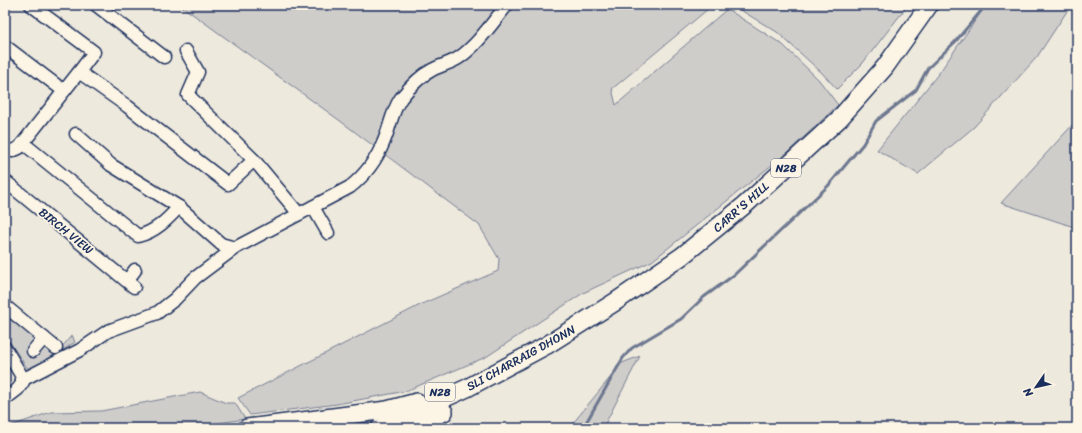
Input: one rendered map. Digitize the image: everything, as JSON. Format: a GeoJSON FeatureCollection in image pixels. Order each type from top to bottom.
{"type":"FeatureCollection","features":[{"type":"Feature","properties":{"kind":"highway","name":"CARR'S HILL"},"geometry":{"type":"LineString","coordinates":[[615,302],[682,256],[746,204],[839,118],[885,67],[929,5]]}},
{"type":"Feature","properties":{"kind":"highway","name":"N28"},"geometry":{"type":"LineString","coordinates":[[247,428],[380,411],[415,404],[480,373],[588,312],[615,302]]}},
{"type":"Feature","properties":{"kind":"highway","name":"N28"},"geometry":{"type":"LineString","coordinates":[[411,428],[475,397],[548,355],[589,326],[615,302]]}},
{"type":"Feature","properties":{"kind":"highway","name":"SLI CHARRAIG DHONN"},"geometry":{"type":"LineString","coordinates":[[380,428],[426,408],[504,369],[615,302]]}},
{"type":"Feature","properties":{"kind":"street"},"geometry":{"type":"LineString","coordinates":[[5,150],[16,150],[23,143],[94,52],[31,5]]}},
{"type":"Feature","properties":{"kind":"street"},"geometry":{"type":"LineString","coordinates":[[96,5],[164,57]]}},
{"type":"Feature","properties":{"kind":"street"},"geometry":{"type":"LineString","coordinates":[[22,380],[80,350],[108,331],[157,313],[175,299],[211,265],[235,248],[350,187],[364,176],[384,142],[390,120],[400,100],[416,81],[458,58],[473,47],[507,5]]}},
{"type":"Feature","properties":{"kind":"street"},"geometry":{"type":"LineString","coordinates":[[5,46],[64,91]]}},
{"type":"Feature","properties":{"kind":"street"},"geometry":{"type":"LineString","coordinates":[[186,51],[198,72],[188,95],[254,160],[299,214]]}},
{"type":"Feature","properties":{"kind":"street"},"geometry":{"type":"LineString","coordinates":[[79,72],[127,106],[228,184],[254,160]]}},
{"type":"Feature","properties":{"kind":"street"},"geometry":{"type":"LineString","coordinates":[[76,134],[111,165],[179,207],[221,244],[235,248]]}},
{"type":"Feature","properties":{"kind":"street"},"geometry":{"type":"LineString","coordinates":[[23,143],[138,236],[146,234],[158,227],[179,207]]}},
{"type":"Feature","properties":{"kind":"street","name":"BIRCH VIEW"},"geometry":{"type":"LineString","coordinates":[[5,181],[130,284],[135,270]]}},
{"type":"Feature","properties":{"kind":"street"},"geometry":{"type":"LineString","coordinates":[[313,207],[328,233]]}},
{"type":"Feature","properties":{"kind":"street"},"geometry":{"type":"LineString","coordinates":[[5,306],[56,348]]}},
{"type":"Feature","properties":{"kind":"street"},"geometry":{"type":"LineString","coordinates":[[33,351],[44,338]]}},
{"type":"Feature","properties":{"kind":"street"},"geometry":{"type":"LineString","coordinates":[[5,348],[22,380],[21,387],[5,399]]}},
{"type":"Feature","properties":{"kind":"shaded area"},"geometry":{"type":"Polygon","coordinates":[[[180,5],[703,5],[708,9],[612,89],[616,105],[727,9],[783,45],[819,80],[838,105],[788,152],[652,261],[583,293],[486,357],[406,391],[337,404],[250,415],[238,398],[424,303],[498,271],[499,259],[479,225],[339,120],[180,5]]]}},
{"type":"Feature","properties":{"kind":"shaded area"},"geometry":{"type":"Polygon","coordinates":[[[732,5],[908,5],[862,64],[837,89],[821,72],[777,32],[732,5]]]}},
{"type":"Feature","properties":{"kind":"shaded area"},"geometry":{"type":"Polygon","coordinates":[[[986,5],[1071,5],[1037,57],[974,127],[918,174],[877,150],[939,73],[986,5]]]}},
{"type":"Feature","properties":{"kind":"shaded area"},"geometry":{"type":"Polygon","coordinates":[[[1077,120],[1077,228],[1001,203],[1077,120]]]}},
{"type":"Feature","properties":{"kind":"shaded area"},"geometry":{"type":"Polygon","coordinates":[[[5,311],[34,337],[34,341],[44,346],[62,347],[72,335],[75,342],[36,368],[27,368],[5,335],[5,311]]]}},
{"type":"Feature","properties":{"kind":"shaded area"},"geometry":{"type":"Polygon","coordinates":[[[640,356],[603,428],[569,428],[622,363],[640,356]]]}},
{"type":"Feature","properties":{"kind":"shaded area"},"geometry":{"type":"Polygon","coordinates":[[[200,392],[226,403],[235,403],[245,419],[185,428],[5,428],[51,412],[101,411],[200,392]]]}},
{"type":"Feature","properties":{"kind":"waterway"},"geometry":{"type":"LineString","coordinates":[[583,428],[623,358],[632,348],[681,319],[704,297],[734,275],[828,186],[863,144],[876,121],[916,90],[928,68],[955,42],[986,5]]}}]}
